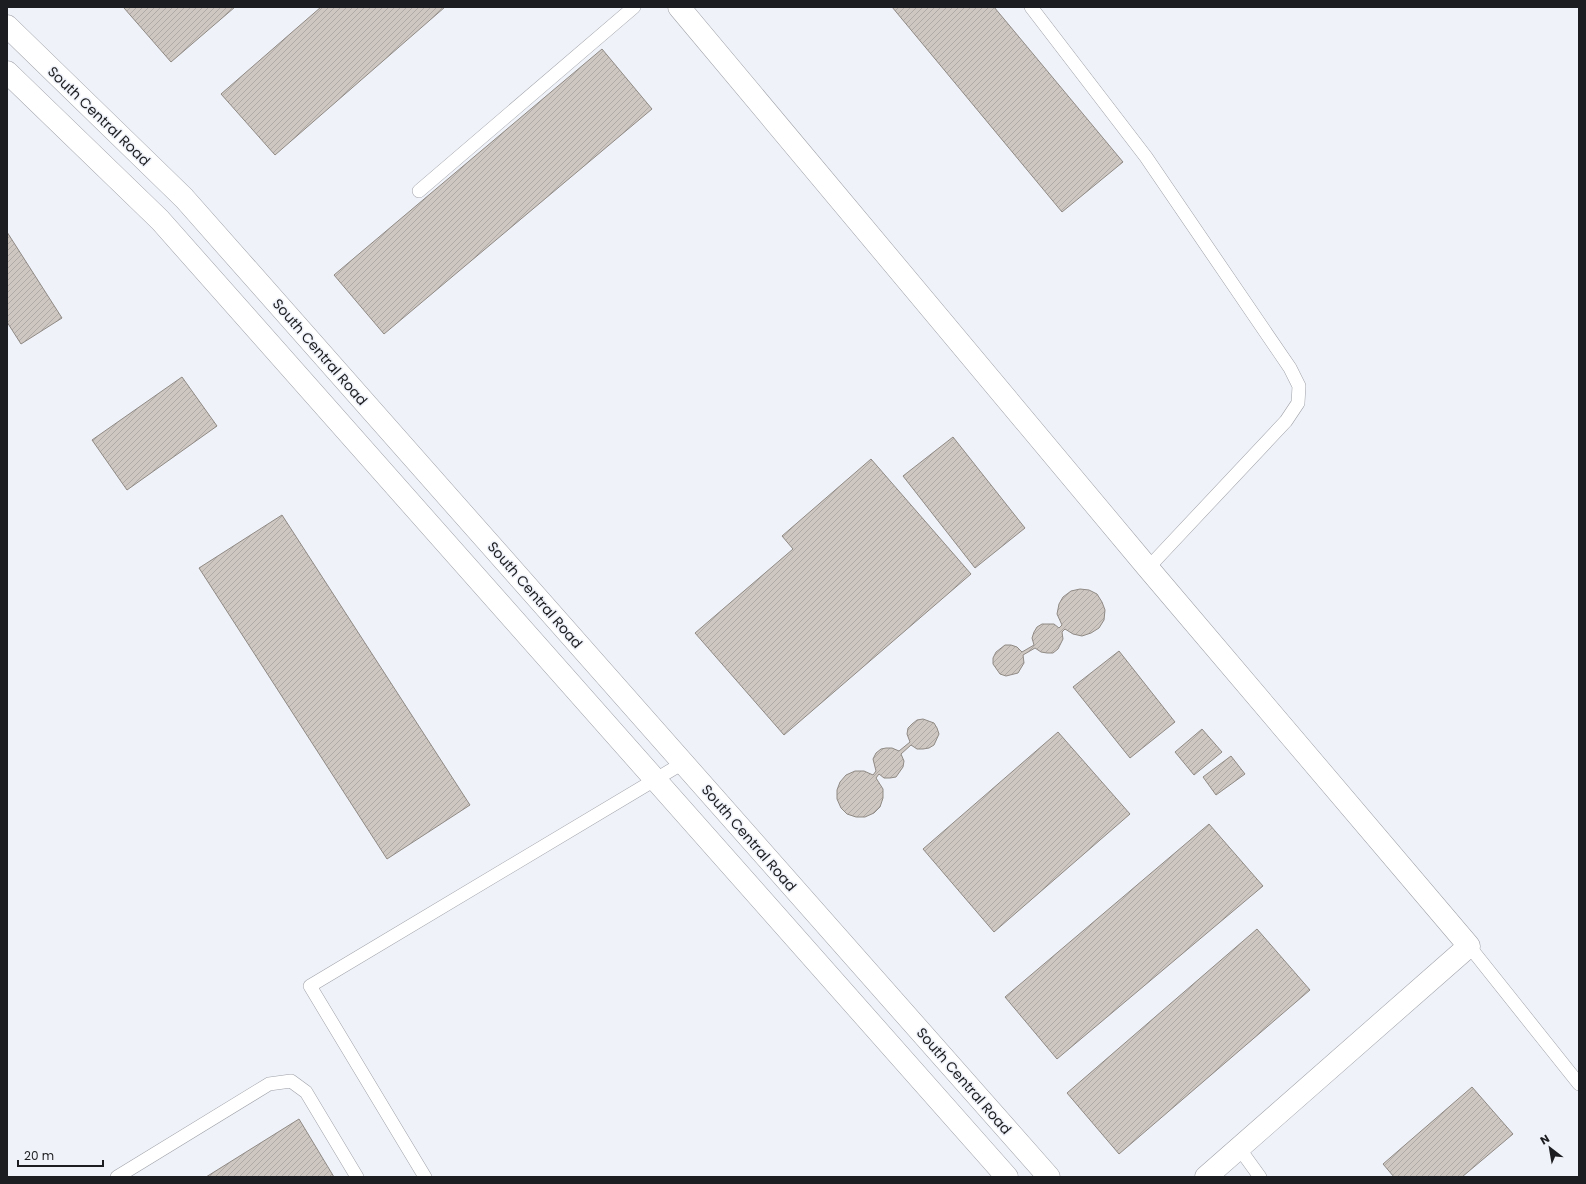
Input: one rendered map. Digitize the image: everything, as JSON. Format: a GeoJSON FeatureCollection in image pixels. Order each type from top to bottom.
{"type":"FeatureCollection","features":[{"type":"Feature","properties":{"kind":"street"},"geometry":{"type":"LineString","coordinates":[[679,7],[1148,568],[1469,946],[1206,1177]]}},
{"type":"Feature","properties":{"kind":"street","name":"South Central Road"},"geometry":{"type":"LineString","coordinates":[[7,26],[184,198],[1049,1177]]}},
{"type":"Feature","properties":{"kind":"street"},"geometry":{"type":"LineString","coordinates":[[7,72],[160,220],[1007,1177]]}},
{"type":"Feature","properties":{"kind":"lane"},"geometry":{"type":"LineString","coordinates":[[419,191],[634,7]]}},
{"type":"Feature","properties":{"kind":"lane"},"geometry":{"type":"LineString","coordinates":[[1031,7],[1146,158],[1290,368],[1299,386],[1298,403],[1286,421],[1148,568]]}},
{"type":"Feature","properties":{"kind":"lane"},"geometry":{"type":"LineString","coordinates":[[425,1177],[310,986],[683,762]]}},
{"type":"Feature","properties":{"kind":"lane"},"geometry":{"type":"LineString","coordinates":[[1469,946],[1579,1084]]}},
{"type":"Feature","properties":{"kind":"lane"},"geometry":{"type":"LineString","coordinates":[[117,1177],[269,1084],[291,1081],[306,1092],[358,1177]]}},
{"type":"Feature","properties":{"kind":"lane"},"geometry":{"type":"LineString","coordinates":[[1239,1148],[1260,1177]]}},
{"type":"Feature","properties":{"kind":"building"},"geometry":{"type":"Polygon","coordinates":[[[235,7],[171,62],[124,8],[235,7]]]}},
{"type":"Feature","properties":{"kind":"building"},"geometry":{"type":"Polygon","coordinates":[[[321,7],[445,7],[275,155],[221,94],[321,7]]]}},
{"type":"Feature","properties":{"kind":"building"},"geometry":{"type":"Polygon","coordinates":[[[892,7],[994,7],[1123,162],[1062,212],[892,7]]]}},
{"type":"Feature","properties":{"kind":"building"},"geometry":{"type":"Polygon","coordinates":[[[602,49],[652,109],[384,334],[334,275],[602,49]]]}},
{"type":"Feature","properties":{"kind":"building"},"geometry":{"type":"Polygon","coordinates":[[[7,232],[62,318],[21,344],[7,322],[7,232]]]}},
{"type":"Feature","properties":{"kind":"building"},"geometry":{"type":"Polygon","coordinates":[[[182,377],[217,426],[127,490],[92,440],[182,377]]]}},
{"type":"Feature","properties":{"kind":"building"},"geometry":{"type":"Polygon","coordinates":[[[953,437],[1025,528],[975,568],[903,476],[953,437]]]}},
{"type":"Feature","properties":{"kind":"building"},"geometry":{"type":"Polygon","coordinates":[[[871,459],[971,574],[784,735],[695,633],[793,549],[782,536],[871,459]]]}},
{"type":"Feature","properties":{"kind":"building"},"geometry":{"type":"Polygon","coordinates":[[[282,515],[470,805],[387,859],[199,568],[282,515]]]}},
{"type":"Feature","properties":{"kind":"building"},"geometry":{"type":"Polygon","coordinates":[[[1080,589],[1089,590],[1097,594],[1102,602],[1105,610],[1104,620],[1099,628],[1082,636],[1073,634],[1065,629],[1062,632],[1063,639],[1058,649],[1053,653],[1041,652],[1035,648],[1023,655],[1024,663],[1018,673],[1006,676],[1000,674],[993,664],[993,658],[996,652],[1005,645],[1017,647],[1022,652],[1034,645],[1032,638],[1034,632],[1037,627],[1042,624],[1054,624],[1059,628],[1062,625],[1057,614],[1059,604],[1063,597],[1071,591],[1080,589]]]}},
{"type":"Feature","properties":{"kind":"building"},"geometry":{"type":"Polygon","coordinates":[[[1119,651],[1175,722],[1130,758],[1073,687],[1119,651]]]}},
{"type":"Feature","properties":{"kind":"building"},"geometry":{"type":"Polygon","coordinates":[[[923,719],[934,723],[937,728],[939,734],[934,745],[929,748],[917,749],[911,745],[901,754],[904,761],[903,767],[896,777],[884,778],[879,774],[876,778],[883,789],[883,798],[880,807],[874,813],[865,817],[856,817],[847,814],[841,808],[837,799],[837,790],[840,782],[846,775],[855,771],[864,771],[873,775],[876,771],[873,759],[876,753],[881,749],[886,748],[892,748],[899,751],[910,742],[907,734],[908,728],[917,720],[923,719]]]}},
{"type":"Feature","properties":{"kind":"building"},"geometry":{"type":"Polygon","coordinates":[[[1202,729],[1222,752],[1194,775],[1175,752],[1202,729]]]}},
{"type":"Feature","properties":{"kind":"building"},"geometry":{"type":"Polygon","coordinates":[[[1058,732],[1130,814],[994,932],[923,849],[1058,732]]]}},
{"type":"Feature","properties":{"kind":"building"},"geometry":{"type":"Polygon","coordinates":[[[1231,756],[1245,774],[1216,795],[1203,777],[1231,756]]]}},
{"type":"Feature","properties":{"kind":"building"},"geometry":{"type":"Polygon","coordinates":[[[1209,824],[1263,886],[1057,1059],[1005,997],[1209,824]]]}},
{"type":"Feature","properties":{"kind":"building"},"geometry":{"type":"Polygon","coordinates":[[[1257,929],[1310,990],[1119,1154],[1067,1093],[1257,929]]]}},
{"type":"Feature","properties":{"kind":"building"},"geometry":{"type":"Polygon","coordinates":[[[1472,1087],[1513,1134],[1462,1177],[1394,1177],[1383,1164],[1472,1087]]]}},
{"type":"Feature","properties":{"kind":"building"},"geometry":{"type":"Polygon","coordinates":[[[299,1119],[334,1177],[206,1177],[299,1119]]]}}]}
